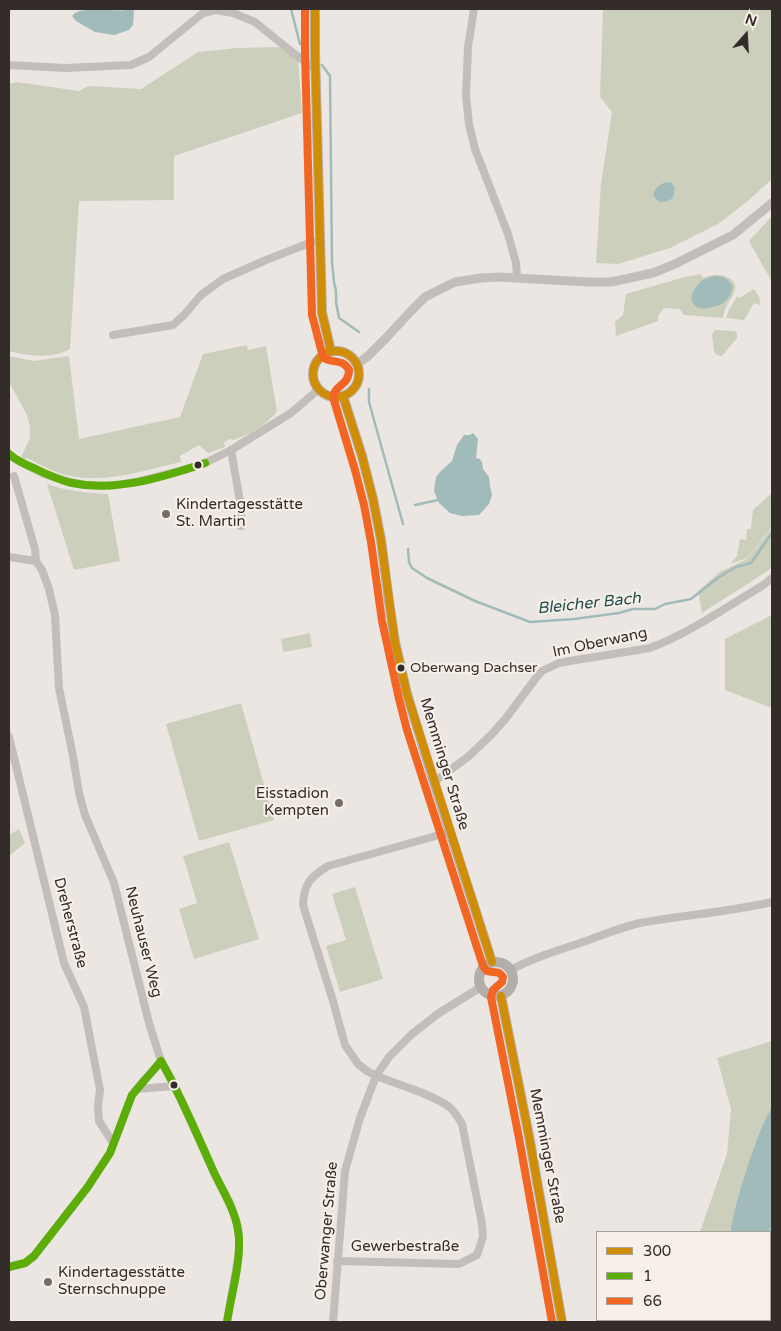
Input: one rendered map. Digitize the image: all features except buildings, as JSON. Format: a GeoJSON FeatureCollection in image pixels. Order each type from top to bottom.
{"type":"FeatureCollection","features":[{"type":"Feature","properties":{"kind":"main road"},"geometry":{"type":"LineString","coordinates":[[315,9],[322,313],[331,352]]}},
{"type":"Feature","properties":{"kind":"main road"},"geometry":{"type":"LineString","coordinates":[[338,351],[346,353],[357,364],[359,379],[356,386],[343,396],[336,397],[324,393],[315,382],[313,375],[314,367],[324,354],[338,351]]}},
{"type":"Feature","properties":{"kind":"main road","name":"Memminger Straße"},"geometry":{"type":"LineString","coordinates":[[343,396],[362,456],[381,540],[395,642],[407,694],[492,962]]}},
{"type":"Feature","properties":{"kind":"main road"},"geometry":{"type":"LineString","coordinates":[[496,961],[505,964],[511,970],[512,986],[505,995],[497,997],[489,995],[481,987],[479,980],[481,970],[492,962],[496,961]]}},
{"type":"Feature","properties":{"kind":"main road","name":"Memminger Straße"},"geometry":{"type":"LineString","coordinates":[[501,996],[562,1322]]}},
{"type":"Feature","properties":{"kind":"street"},"geometry":{"type":"LineString","coordinates":[[474,9],[467,64],[466,96],[469,124],[475,149],[508,234],[516,263],[517,277]]}},
{"type":"Feature","properties":{"kind":"street"},"geometry":{"type":"LineString","coordinates":[[9,65],[66,68],[131,65],[149,57],[203,13],[216,10],[233,13],[255,22],[315,69]]}},
{"type":"Feature","properties":{"kind":"street"},"geometry":{"type":"LineString","coordinates":[[357,364],[367,357],[425,298],[455,282],[481,278],[517,277],[611,282],[653,273],[733,235],[772,203]]}},
{"type":"Feature","properties":{"kind":"street"},"geometry":{"type":"LineString","coordinates":[[113,336],[173,325],[201,295],[223,279],[266,260],[312,242],[320,241]]}},
{"type":"Feature","properties":{"kind":"street"},"geometry":{"type":"LineString","coordinates":[[9,454],[44,474],[84,485],[110,486],[136,482],[188,469],[231,450],[292,413],[319,389]]}},
{"type":"Feature","properties":{"kind":"street"},"geometry":{"type":"LineString","coordinates":[[231,450],[241,507],[241,526]]}},
{"type":"Feature","properties":{"kind":"street"},"geometry":{"type":"LineString","coordinates":[[9,557],[36,561],[35,549],[14,476]]}},
{"type":"Feature","properties":{"kind":"street","name":"Neuhauser Weg"},"geometry":{"type":"LineString","coordinates":[[36,561],[42,570],[56,615],[59,688],[79,793],[89,828],[114,883],[160,1061],[175,1086],[215,1175],[230,1203],[237,1223],[239,1252],[227,1322]]}},
{"type":"Feature","properties":{"kind":"street","name":"Im Oberwang"},"geometry":{"type":"LineString","coordinates":[[434,782],[469,756],[492,734],[542,671],[559,663],[650,648],[728,606],[772,578]]}},
{"type":"Feature","properties":{"kind":"street","name":"Dreherstraße"},"geometry":{"type":"LineString","coordinates":[[9,737],[64,963],[84,1007],[100,1090],[99,1121],[113,1143]]}},
{"type":"Feature","properties":{"kind":"street","name":"Gewerbestraße"},"geometry":{"type":"LineString","coordinates":[[337,1261],[459,1264],[477,1255],[483,1237],[462,1124],[457,1115],[448,1106],[376,1076],[358,1064],[345,1045],[303,905],[305,890],[310,878],[328,866],[450,832]]}},
{"type":"Feature","properties":{"kind":"street"},"geometry":{"type":"LineString","coordinates":[[511,970],[545,955],[638,924],[772,902]]}},
{"type":"Feature","properties":{"kind":"street","name":"Oberwanger Straße"},"geometry":{"type":"LineString","coordinates":[[333,1322],[344,1171],[360,1118],[376,1076],[389,1057],[412,1034],[439,1013],[481,987]]}},
{"type":"Feature","properties":{"kind":"street"},"geometry":{"type":"LineString","coordinates":[[9,1267],[25,1263],[34,1256],[87,1188],[110,1154],[132,1095],[160,1061]]}},
{"type":"Feature","properties":{"kind":"street"},"geometry":{"type":"LineString","coordinates":[[137,1089],[175,1086]]}},
{"type":"Feature","properties":{"kind":"green space"},"geometry":{"type":"Polygon","coordinates":[[[603,9],[772,9],[772,179],[718,224],[670,248],[618,264],[596,263],[601,184],[612,112],[600,97],[603,9]]]}},
{"type":"Feature","properties":{"kind":"green space"},"geometry":{"type":"Polygon","coordinates":[[[281,47],[298,59],[302,113],[174,156],[174,200],[79,201],[70,349],[56,354],[40,356],[9,351],[9,84],[17,82],[79,91],[88,86],[141,89],[198,52],[237,48],[281,47]]]}},
{"type":"Feature","properties":{"kind":"green space"},"geometry":{"type":"Polygon","coordinates":[[[772,216],[772,282],[749,241],[772,216]]]}},
{"type":"Feature","properties":{"kind":"green space"},"geometry":{"type":"Polygon","coordinates":[[[701,274],[703,278],[721,275],[732,280],[734,284],[735,291],[725,308],[723,318],[684,315],[680,309],[664,308],[658,316],[658,321],[616,336],[615,322],[623,315],[626,294],[701,274]]]}},
{"type":"Feature","properties":{"kind":"green space"},"geometry":{"type":"Polygon","coordinates":[[[754,289],[760,299],[760,305],[754,303],[744,320],[726,318],[737,296],[739,298],[754,289]]]}},
{"type":"Feature","properties":{"kind":"green space"},"geometry":{"type":"Polygon","coordinates":[[[715,330],[735,331],[737,334],[737,338],[722,356],[714,352],[712,334],[715,330]]]}},
{"type":"Feature","properties":{"kind":"green space"},"geometry":{"type":"Polygon","coordinates":[[[247,345],[248,350],[266,346],[277,411],[268,421],[252,432],[224,442],[225,447],[208,453],[199,445],[180,456],[181,462],[105,478],[74,477],[59,473],[21,457],[30,438],[30,427],[27,415],[9,382],[9,356],[34,361],[69,356],[79,439],[180,417],[203,354],[247,345]]]}},
{"type":"Feature","properties":{"kind":"green space"},"geometry":{"type":"Polygon","coordinates":[[[47,484],[77,491],[108,494],[120,561],[74,570],[47,484]]]}},
{"type":"Feature","properties":{"kind":"green space"},"geometry":{"type":"Polygon","coordinates":[[[772,493],[772,527],[747,558],[730,564],[737,556],[740,539],[746,540],[747,529],[751,529],[753,510],[772,493]]]}},
{"type":"Feature","properties":{"kind":"green space"},"geometry":{"type":"Polygon","coordinates":[[[772,528],[772,568],[702,613],[698,591],[720,572],[747,559],[772,528]]]}},
{"type":"Feature","properties":{"kind":"green space"},"geometry":{"type":"Polygon","coordinates":[[[772,615],[772,708],[725,690],[725,639],[772,615]]]}},
{"type":"Feature","properties":{"kind":"green space"},"geometry":{"type":"Polygon","coordinates":[[[310,633],[312,647],[283,652],[281,639],[310,633]]]}},
{"type":"Feature","properties":{"kind":"green space"},"geometry":{"type":"Polygon","coordinates":[[[241,703],[274,820],[199,841],[166,724],[241,703]]]}},
{"type":"Feature","properties":{"kind":"green space"},"geometry":{"type":"Polygon","coordinates":[[[19,829],[25,843],[9,856],[9,835],[19,829]]]}},
{"type":"Feature","properties":{"kind":"green space"},"geometry":{"type":"Polygon","coordinates":[[[229,842],[259,939],[194,959],[179,909],[197,903],[183,856],[229,842]]]}},
{"type":"Feature","properties":{"kind":"green space"},"geometry":{"type":"Polygon","coordinates":[[[355,887],[383,979],[340,992],[326,946],[346,940],[332,894],[355,887]]]}},
{"type":"Feature","properties":{"kind":"green space"},"geometry":{"type":"Polygon","coordinates":[[[772,1041],[772,1107],[755,1145],[738,1197],[730,1231],[700,1231],[727,1154],[731,1109],[717,1058],[772,1041]]]}},
{"type":"Feature","properties":{"kind":"green space"},"geometry":{"type":"Polygon","coordinates":[[[772,1221],[772,1311],[771,1231],[772,1221]]]}},
{"type":"Feature","properties":{"kind":"water"},"geometry":{"type":"Polygon","coordinates":[[[133,9],[134,11],[133,25],[129,30],[114,35],[95,32],[76,21],[72,16],[89,10],[133,9]]]}},
{"type":"Feature","properties":{"kind":"water"},"geometry":{"type":"Polygon","coordinates":[[[671,182],[675,189],[673,198],[664,202],[657,200],[653,194],[656,188],[671,182]]]}},
{"type":"Feature","properties":{"kind":"water"},"geometry":{"type":"Polygon","coordinates":[[[714,276],[725,278],[730,282],[733,287],[730,295],[723,303],[716,306],[700,308],[695,306],[692,302],[692,295],[696,287],[703,280],[714,276]]]}},
{"type":"Feature","properties":{"kind":"water"},"geometry":{"type":"Polygon","coordinates":[[[473,433],[478,439],[476,458],[480,459],[483,469],[489,477],[492,495],[489,504],[479,515],[462,516],[450,513],[439,503],[434,491],[436,477],[452,461],[457,445],[464,435],[473,433]]]}},
{"type":"Feature","properties":{"kind":"water"},"geometry":{"type":"Polygon","coordinates":[[[772,1107],[772,1221],[770,1231],[730,1231],[737,1200],[761,1129],[772,1107]]]}},
{"type":"Feature","properties":{"kind":"waterway","name":"Bleicher Bach"},"geometry":{"type":"LineString","coordinates":[[291,9],[300,44]]}},
{"type":"Feature","properties":{"kind":"waterway","name":"Bleicher Bach"},"geometry":{"type":"LineString","coordinates":[[322,65],[330,76],[332,262],[336,302],[339,318],[359,332]]}},
{"type":"Feature","properties":{"kind":"waterway","name":"Bleicher Bach"},"geometry":{"type":"LineString","coordinates":[[369,389],[369,402],[403,524]]}},
{"type":"Feature","properties":{"kind":"waterway"},"geometry":{"type":"LineString","coordinates":[[415,505],[438,500]]}},
{"type":"Feature","properties":{"kind":"waterway","name":"Bleicher Bach"},"geometry":{"type":"LineString","coordinates":[[408,549],[409,562],[412,568],[427,578],[475,601],[530,622],[574,619],[619,613],[633,609],[655,609],[665,604],[691,599],[719,577],[736,567],[751,563],[772,533]]}},
{"type":"Feature","properties":{"kind":"transit line","name":"66"},"geometry":{"type":"LineString","coordinates":[[305,9],[312,315],[323,357],[330,361],[340,362],[349,370],[347,379],[336,390],[333,397],[364,505],[382,621],[407,730],[483,966],[487,971],[498,973],[503,977],[502,982],[493,990],[491,997],[519,1138],[552,1322]]}},
{"type":"Feature","properties":{"kind":"transit line","name":"300"},"geometry":{"type":"LineString","coordinates":[[315,9],[322,313],[331,351]]}},
{"type":"Feature","properties":{"kind":"transit line","name":"300"},"geometry":{"type":"LineString","coordinates":[[336,351],[349,355],[355,361],[359,374],[355,387],[349,393],[336,397],[323,393],[317,387],[313,374],[317,361],[323,355],[336,351]]}},
{"type":"Feature","properties":{"kind":"transit line","name":"300"},"geometry":{"type":"LineString","coordinates":[[343,396],[373,499],[381,540],[395,642],[407,694],[492,962]]}},
{"type":"Feature","properties":{"kind":"transit line","name":"1"},"geometry":{"type":"LineString","coordinates":[[9,454],[22,463],[72,483],[106,486],[140,482],[205,463]]}},
{"type":"Feature","properties":{"kind":"transit line","name":"300"},"geometry":{"type":"LineString","coordinates":[[501,996],[529,1136],[562,1322]]}},
{"type":"Feature","properties":{"kind":"transit line","name":"1"},"geometry":{"type":"LineString","coordinates":[[161,1061],[188,1114],[236,1220],[239,1249],[227,1322]]}},
{"type":"Feature","properties":{"kind":"transit line","name":"1"},"geometry":{"type":"LineString","coordinates":[[9,1267],[25,1263],[34,1256],[87,1188],[110,1153],[132,1095],[161,1061]]}},
{"type":"Feature","properties":{"kind":"place","name":"Kindertagesstätte St. Martin"},"geometry":{"type":"Point","coordinates":[166,514]}},
{"type":"Feature","properties":{"kind":"place","name":"Oberwang Dachser"},"geometry":{"type":"Point","coordinates":[401,668]}},
{"type":"Feature","properties":{"kind":"place","name":"Eisstadion Kempten"},"geometry":{"type":"Point","coordinates":[339,803]}},
{"type":"Feature","properties":{"kind":"place","name":"Kindertagesstätte Sternschnuppe"},"geometry":{"type":"Point","coordinates":[48,1282]}}]}
